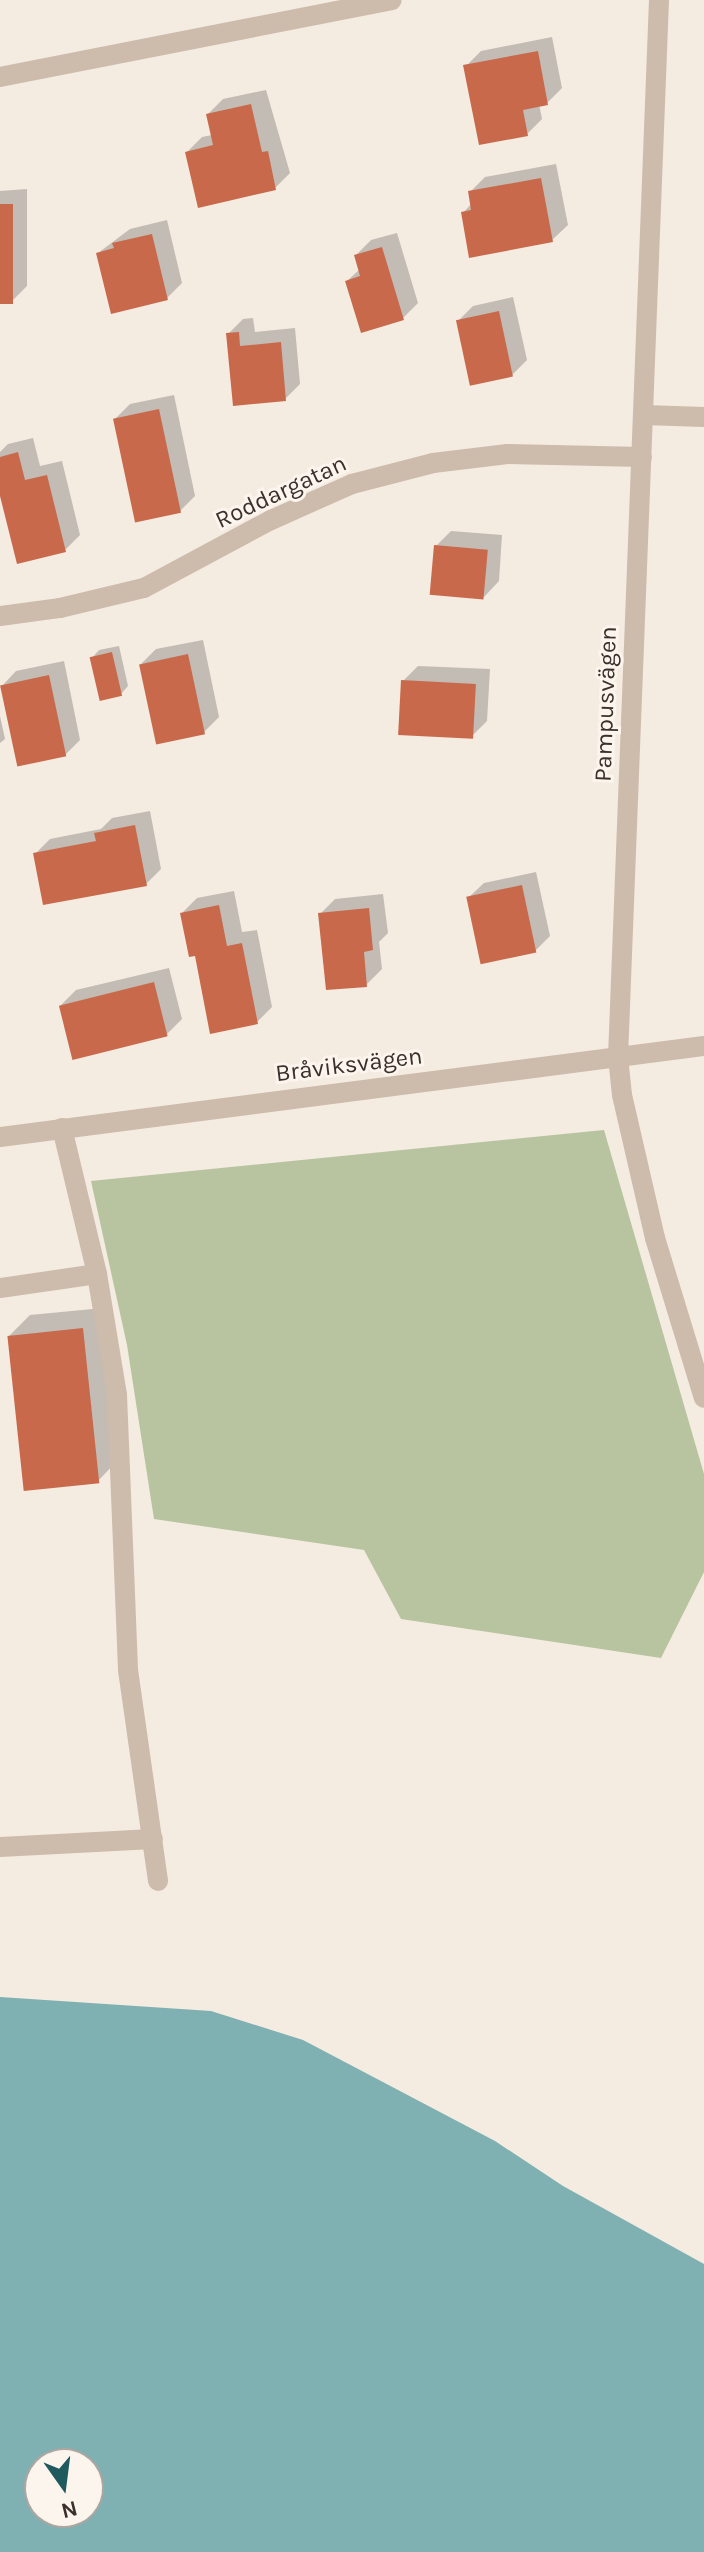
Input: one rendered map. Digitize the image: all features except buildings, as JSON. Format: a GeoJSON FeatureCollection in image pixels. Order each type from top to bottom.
{"type":"FeatureCollection","features":[{"type":"Feature","properties":{"kind":"street"},"geometry":{"type":"LineString","coordinates":[[0,77],[316,7],[392,0]]}},
{"type":"Feature","properties":{"kind":"street","name":"Pampusvägen"},"geometry":{"type":"LineString","coordinates":[[659,0],[618,1057],[622,1095],[655,1238],[704,1398]]}},
{"type":"Feature","properties":{"kind":"street"},"geometry":{"type":"LineString","coordinates":[[644,415],[704,417]]}},
{"type":"Feature","properties":{"kind":"street","name":"Roddargatan"},"geometry":{"type":"LineString","coordinates":[[0,616],[60,608],[144,588],[271,520],[352,484],[433,463],[507,454],[642,457]]}},
{"type":"Feature","properties":{"kind":"street","name":"Bråviksvägen"},"geometry":{"type":"LineString","coordinates":[[0,1137],[704,1046]]}},
{"type":"Feature","properties":{"kind":"street"},"geometry":{"type":"LineString","coordinates":[[62,1128],[97,1274],[117,1395],[128,1670],[158,1881]]}},
{"type":"Feature","properties":{"kind":"street"},"geometry":{"type":"LineString","coordinates":[[0,1288],[97,1274]]}},
{"type":"Feature","properties":{"kind":"street"},"geometry":{"type":"LineString","coordinates":[[0,1847],[153,1839]]}},
{"type":"Feature","properties":{"kind":"green space"},"geometry":{"type":"Polygon","coordinates":[[[604,1130],[704,1474],[704,1572],[661,1658],[401,1619],[364,1550],[154,1519],[127,1345],[91,1181],[604,1130]]]}},
{"type":"Feature","properties":{"kind":"water"},"geometry":{"type":"Polygon","coordinates":[[[0,1997],[211,2011],[303,2040],[495,2141],[563,2186],[704,2264],[704,2552],[0,2552],[0,1997]]]}}]}
